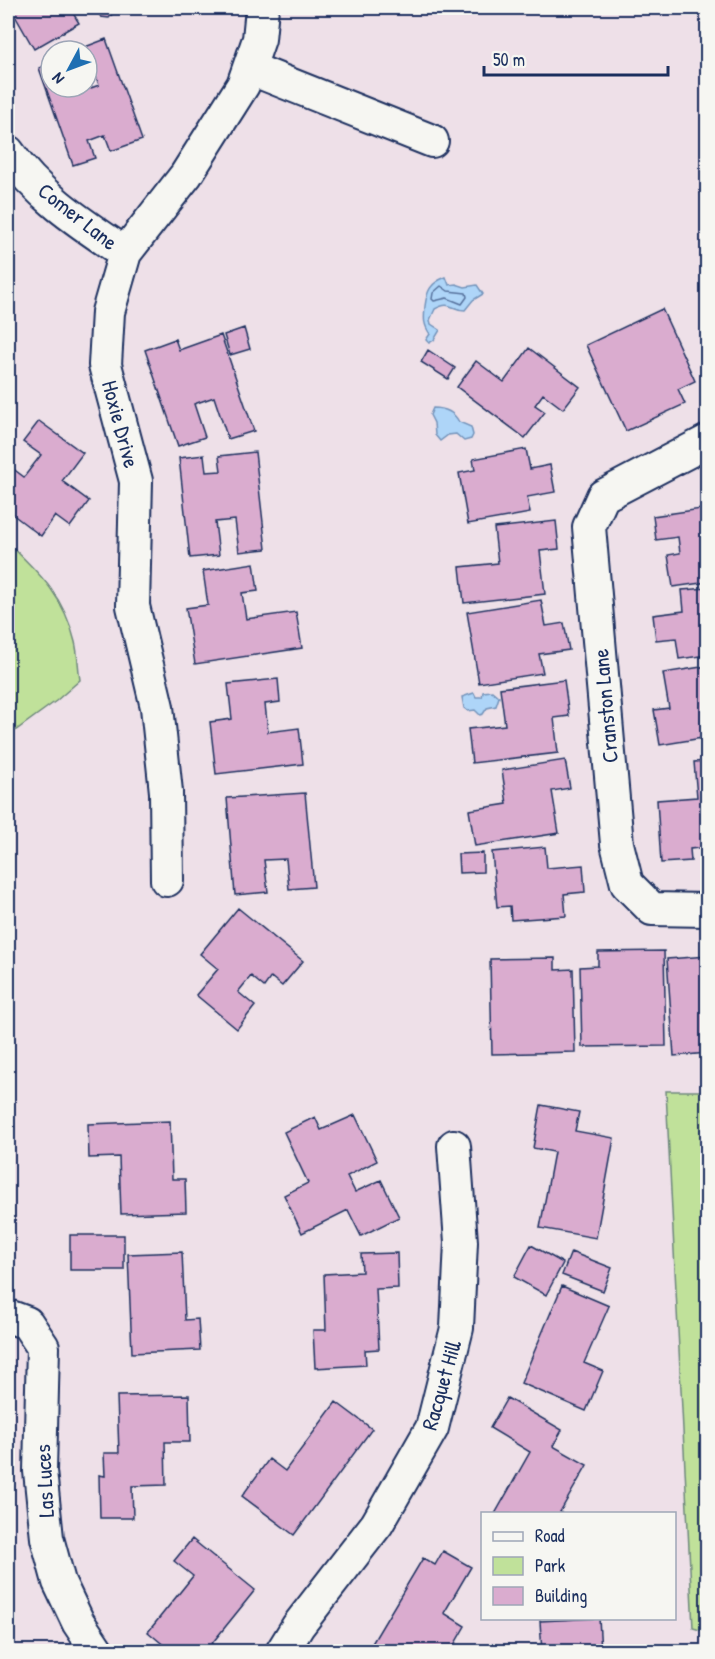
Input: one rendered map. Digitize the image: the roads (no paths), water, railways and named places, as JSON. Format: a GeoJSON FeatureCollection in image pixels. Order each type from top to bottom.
{"type":"FeatureCollection","features":[{"type":"Feature","properties":{"kind":"street","name":"Hoxie Drive"},"geometry":{"type":"LineString","coordinates":[[167,880],[166,792],[157,707],[133,606],[136,481],[105,365],[108,312],[125,253],[186,175],[243,85],[259,39],[262,8]]}},
{"type":"Feature","properties":{"kind":"street"},"geometry":{"type":"LineString","coordinates":[[249,68],[432,141]]}},
{"type":"Feature","properties":{"kind":"street","name":"Comer Lane"},"geometry":{"type":"LineString","coordinates":[[8,152],[16,165],[43,193],[79,222],[125,253]]}},
{"type":"Feature","properties":{"kind":"street","name":"Cranston Lane"},"geometry":{"type":"LineString","coordinates":[[708,441],[603,496],[589,527],[617,844],[627,884],[652,909],[708,910]]}},
{"type":"Feature","properties":{"kind":"street","name":"Racquet Hill"},"geometry":{"type":"LineString","coordinates":[[282,1652],[298,1626],[377,1524],[432,1428],[457,1328],[461,1242],[454,1146]]}},
{"type":"Feature","properties":{"kind":"street","name":"Las Luces"},"geometry":{"type":"LineString","coordinates":[[8,1316],[27,1323],[43,1347],[40,1471],[47,1538],[59,1582],[78,1622],[98,1652]]}},
{"type":"Feature","properties":{"kind":"water"},"geometry":{"type":"Polygon","coordinates":[[[446,277],[449,285],[456,284],[465,287],[477,285],[483,294],[473,300],[465,310],[448,305],[435,309],[430,320],[431,324],[440,330],[434,340],[429,343],[426,340],[430,334],[424,317],[427,296],[433,285],[446,277]]]}},
{"type":"Feature","properties":{"kind":"water"},"geometry":{"type":"Polygon","coordinates":[[[433,408],[448,411],[459,422],[471,427],[473,435],[471,439],[464,441],[456,434],[448,435],[440,441],[435,435],[434,423],[430,415],[433,408]]]}},
{"type":"Feature","properties":{"kind":"water"},"geometry":{"type":"Polygon","coordinates":[[[492,691],[499,697],[496,706],[487,708],[483,714],[480,715],[475,710],[468,711],[464,708],[462,697],[474,693],[476,697],[482,697],[483,692],[492,691]]]}}]}
